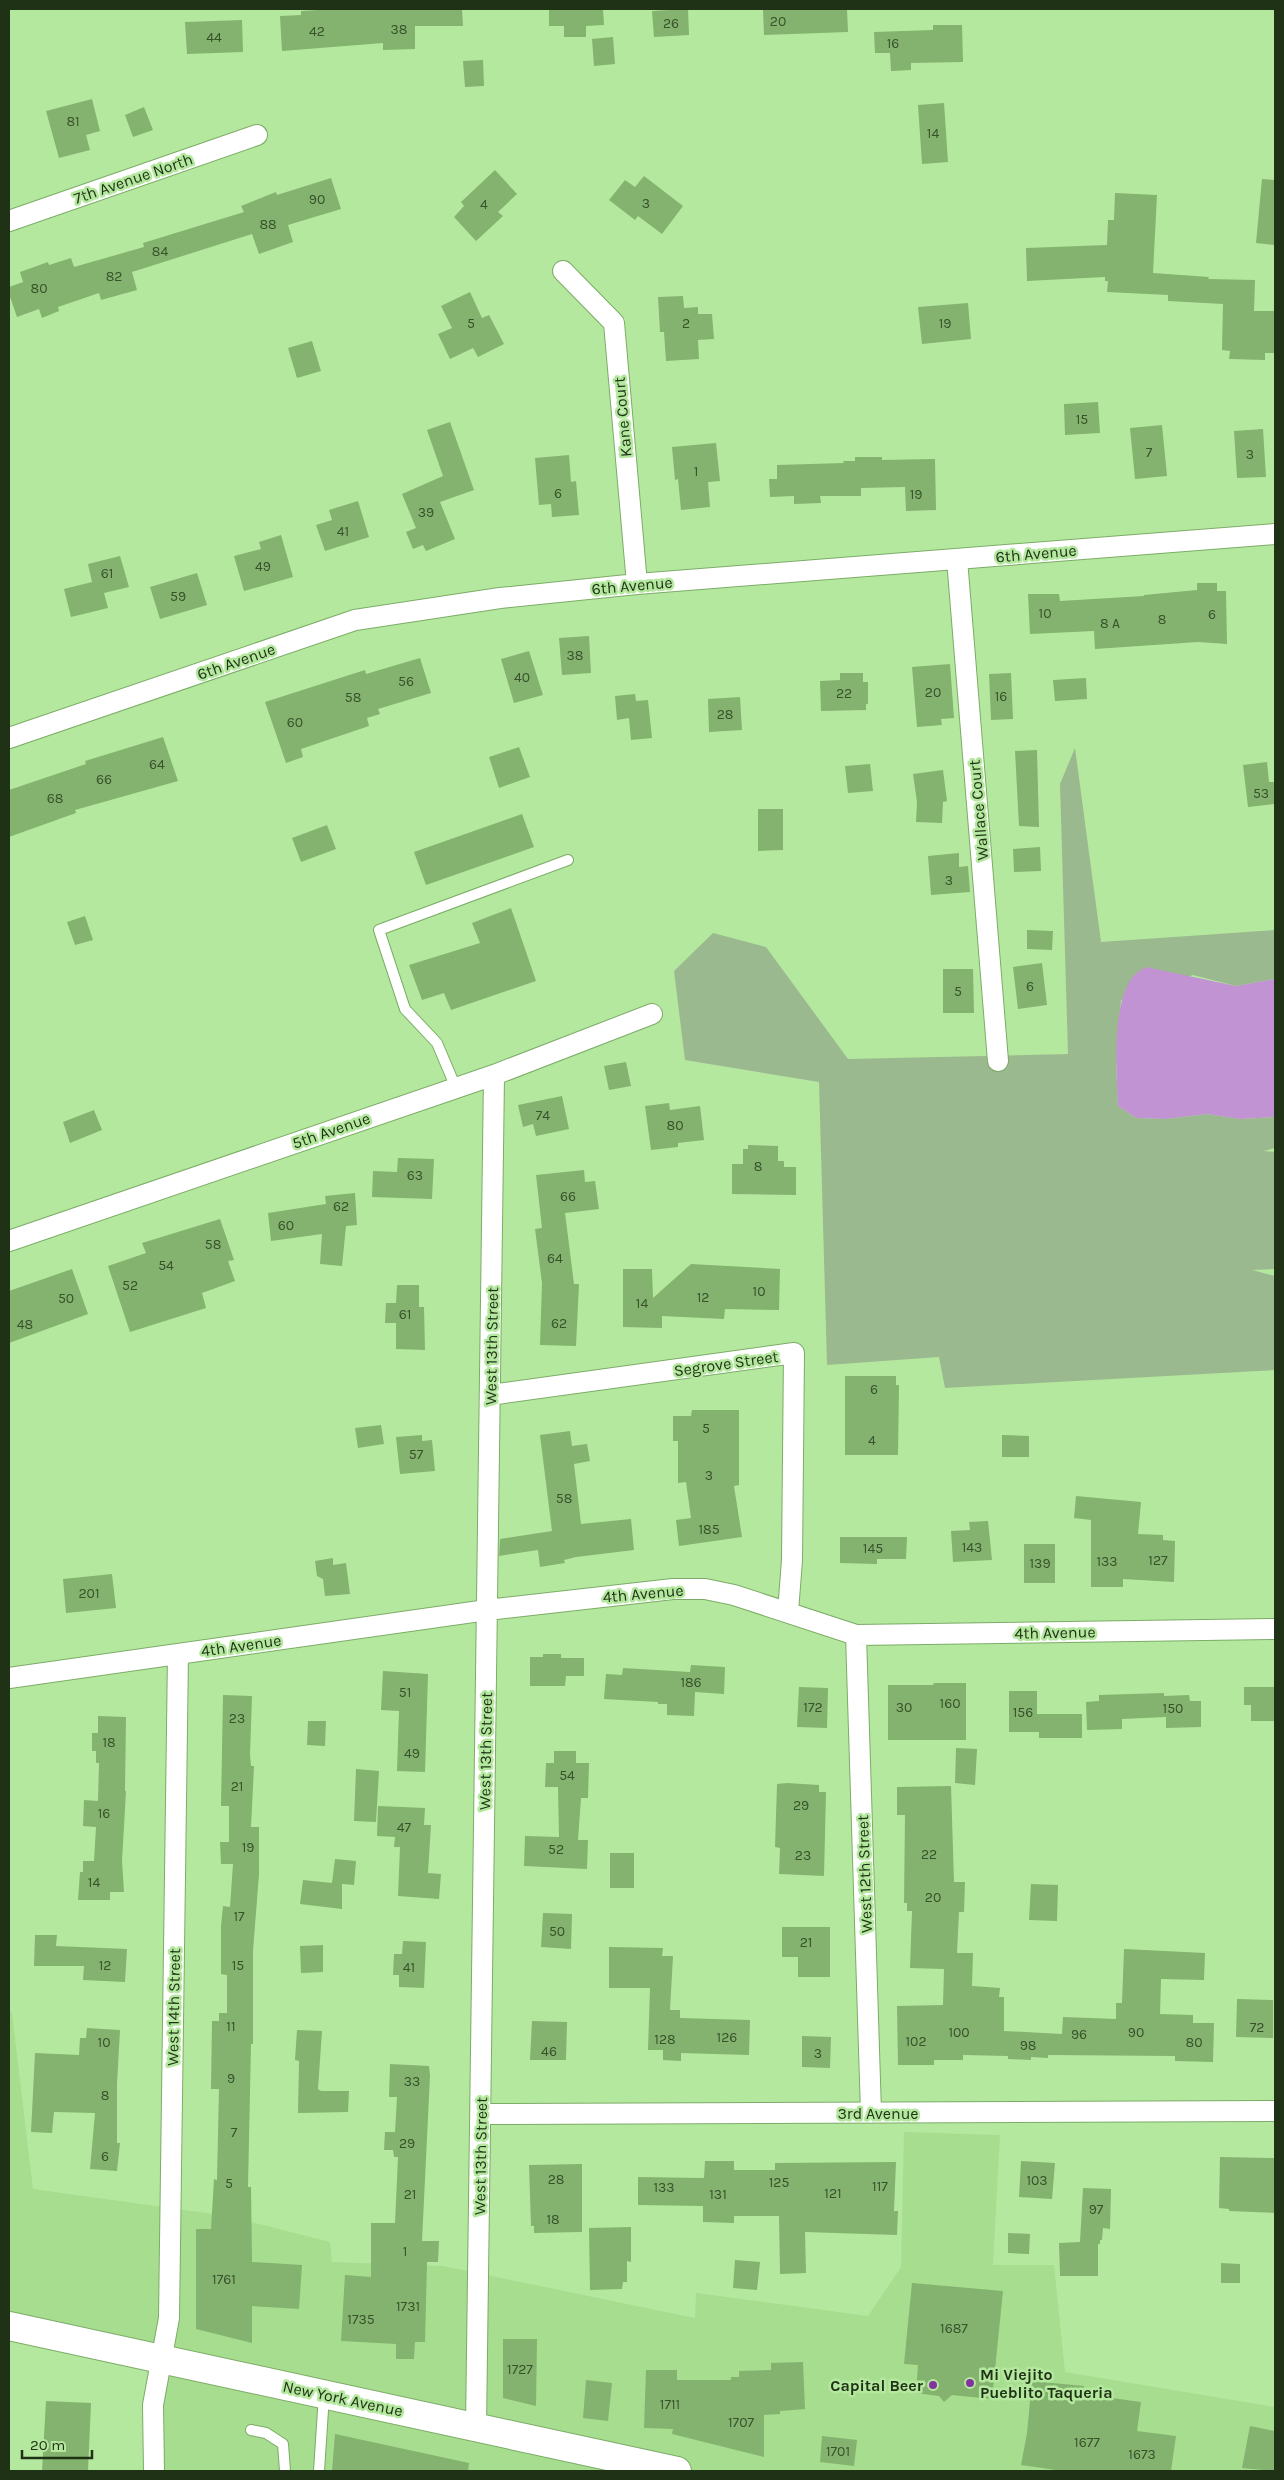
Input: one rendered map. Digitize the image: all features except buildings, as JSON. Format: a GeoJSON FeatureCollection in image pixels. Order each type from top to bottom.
{"type":"FeatureCollection","features":[{"type":"Feature","properties":{"kind":"main road","name":"New York Avenue"},"geometry":{"type":"LineString","coordinates":[[9,2326],[673,2471]]}},
{"type":"Feature","properties":{"kind":"street","name":"7th Avenue North"},"geometry":{"type":"LineString","coordinates":[[9,221],[257,135]]}},
{"type":"Feature","properties":{"kind":"street","name":"Kane Court"},"geometry":{"type":"LineString","coordinates":[[563,271],[614,323],[637,584]]}},
{"type":"Feature","properties":{"kind":"street","name":"6th Avenue"},"geometry":{"type":"LineString","coordinates":[[9,738],[355,620],[500,598],[637,584],[1275,534]]}},
{"type":"Feature","properties":{"kind":"street","name":"Wallace Court"},"geometry":{"type":"LineString","coordinates":[[957,559],[998,1061]]}},
{"type":"Feature","properties":{"kind":"street","name":"5th Avenue"},"geometry":{"type":"LineString","coordinates":[[9,1241],[494,1075],[652,1014]]}},
{"type":"Feature","properties":{"kind":"street","name":"West 13th Street"},"geometry":{"type":"LineString","coordinates":[[476,2427],[494,1075]]}},
{"type":"Feature","properties":{"kind":"street","name":"Segrove Street"},"geometry":{"type":"LineString","coordinates":[[490,1395],[794,1354],[792,1560],[788,1612]]}},
{"type":"Feature","properties":{"kind":"street","name":"4th Avenue"},"geometry":{"type":"LineString","coordinates":[[9,1678],[487,1610],[672,1589],[697,1589],[734,1595],[856,1636],[1275,1629]]}},
{"type":"Feature","properties":{"kind":"street","name":"West 12th Street"},"geometry":{"type":"LineString","coordinates":[[856,1636],[871,2113]]}},
{"type":"Feature","properties":{"kind":"street","name":"West 14th Street"},"geometry":{"type":"LineString","coordinates":[[154,2471],[153,2405],[169,2318],[178,1654]]}},
{"type":"Feature","properties":{"kind":"street","name":"3rd Avenue"},"geometry":{"type":"LineString","coordinates":[[480,2114],[1275,2111]]}},
{"type":"Feature","properties":{"kind":"lane"},"geometry":{"type":"LineString","coordinates":[[456,1088],[437,1044],[405,1009],[379,930],[568,860]]}},
{"type":"Feature","properties":{"kind":"lane"},"geometry":{"type":"LineString","coordinates":[[319,2471],[324,2394]]}},
{"type":"Feature","properties":{"kind":"lane"},"geometry":{"type":"LineString","coordinates":[[251,2430],[266,2433],[283,2444],[285,2471]]}},
{"type":"Feature","properties":{"kind":"shaded area"},"geometry":{"type":"Polygon","coordinates":[[[1075,748],[1101,942],[1275,930],[1275,979],[1236,986],[1193,975],[1121,1000],[1116,1066],[1118,1106],[1136,1118],[1165,1119],[1207,1114],[1240,1119],[1275,1117],[1275,1148],[1264,1151],[1275,1152],[1275,1269],[1252,1270],[1275,1276],[1275,1370],[945,1388],[939,1357],[827,1365],[819,1082],[685,1060],[674,971],[713,933],[766,947],[848,1059],[1068,1054],[1060,784],[1075,748]]]}},
{"type":"Feature","properties":{"kind":"shaded area"},"geometry":{"type":"Polygon","coordinates":[[[1146,967],[1236,986],[1275,979],[1275,1117],[1240,1119],[1207,1114],[1165,1119],[1136,1118],[1118,1106],[1117,1041],[1121,1006],[1131,979],[1146,967]]]}},
{"type":"Feature","properties":{"kind":"shaded area"},"geometry":{"type":"Polygon","coordinates":[[[9,2012],[12,2013],[33,2189],[228,2216],[330,2242],[332,2262],[443,2266],[695,2318],[696,2293],[868,2316],[901,2267],[904,2132],[1000,2135],[993,2265],[1054,2265],[1065,2372],[1275,2407],[1275,2471],[160,2471],[159,2407],[171,2354],[9,2318],[9,2012]]]}},
{"type":"Feature","properties":{"kind":"place","name":"Mi Viejito Pueblito Taqueria"},"geometry":{"type":"Point","coordinates":[970,2383]}},
{"type":"Feature","properties":{"kind":"place","name":"Capital Beer"},"geometry":{"type":"Point","coordinates":[933,2385]}}]}
